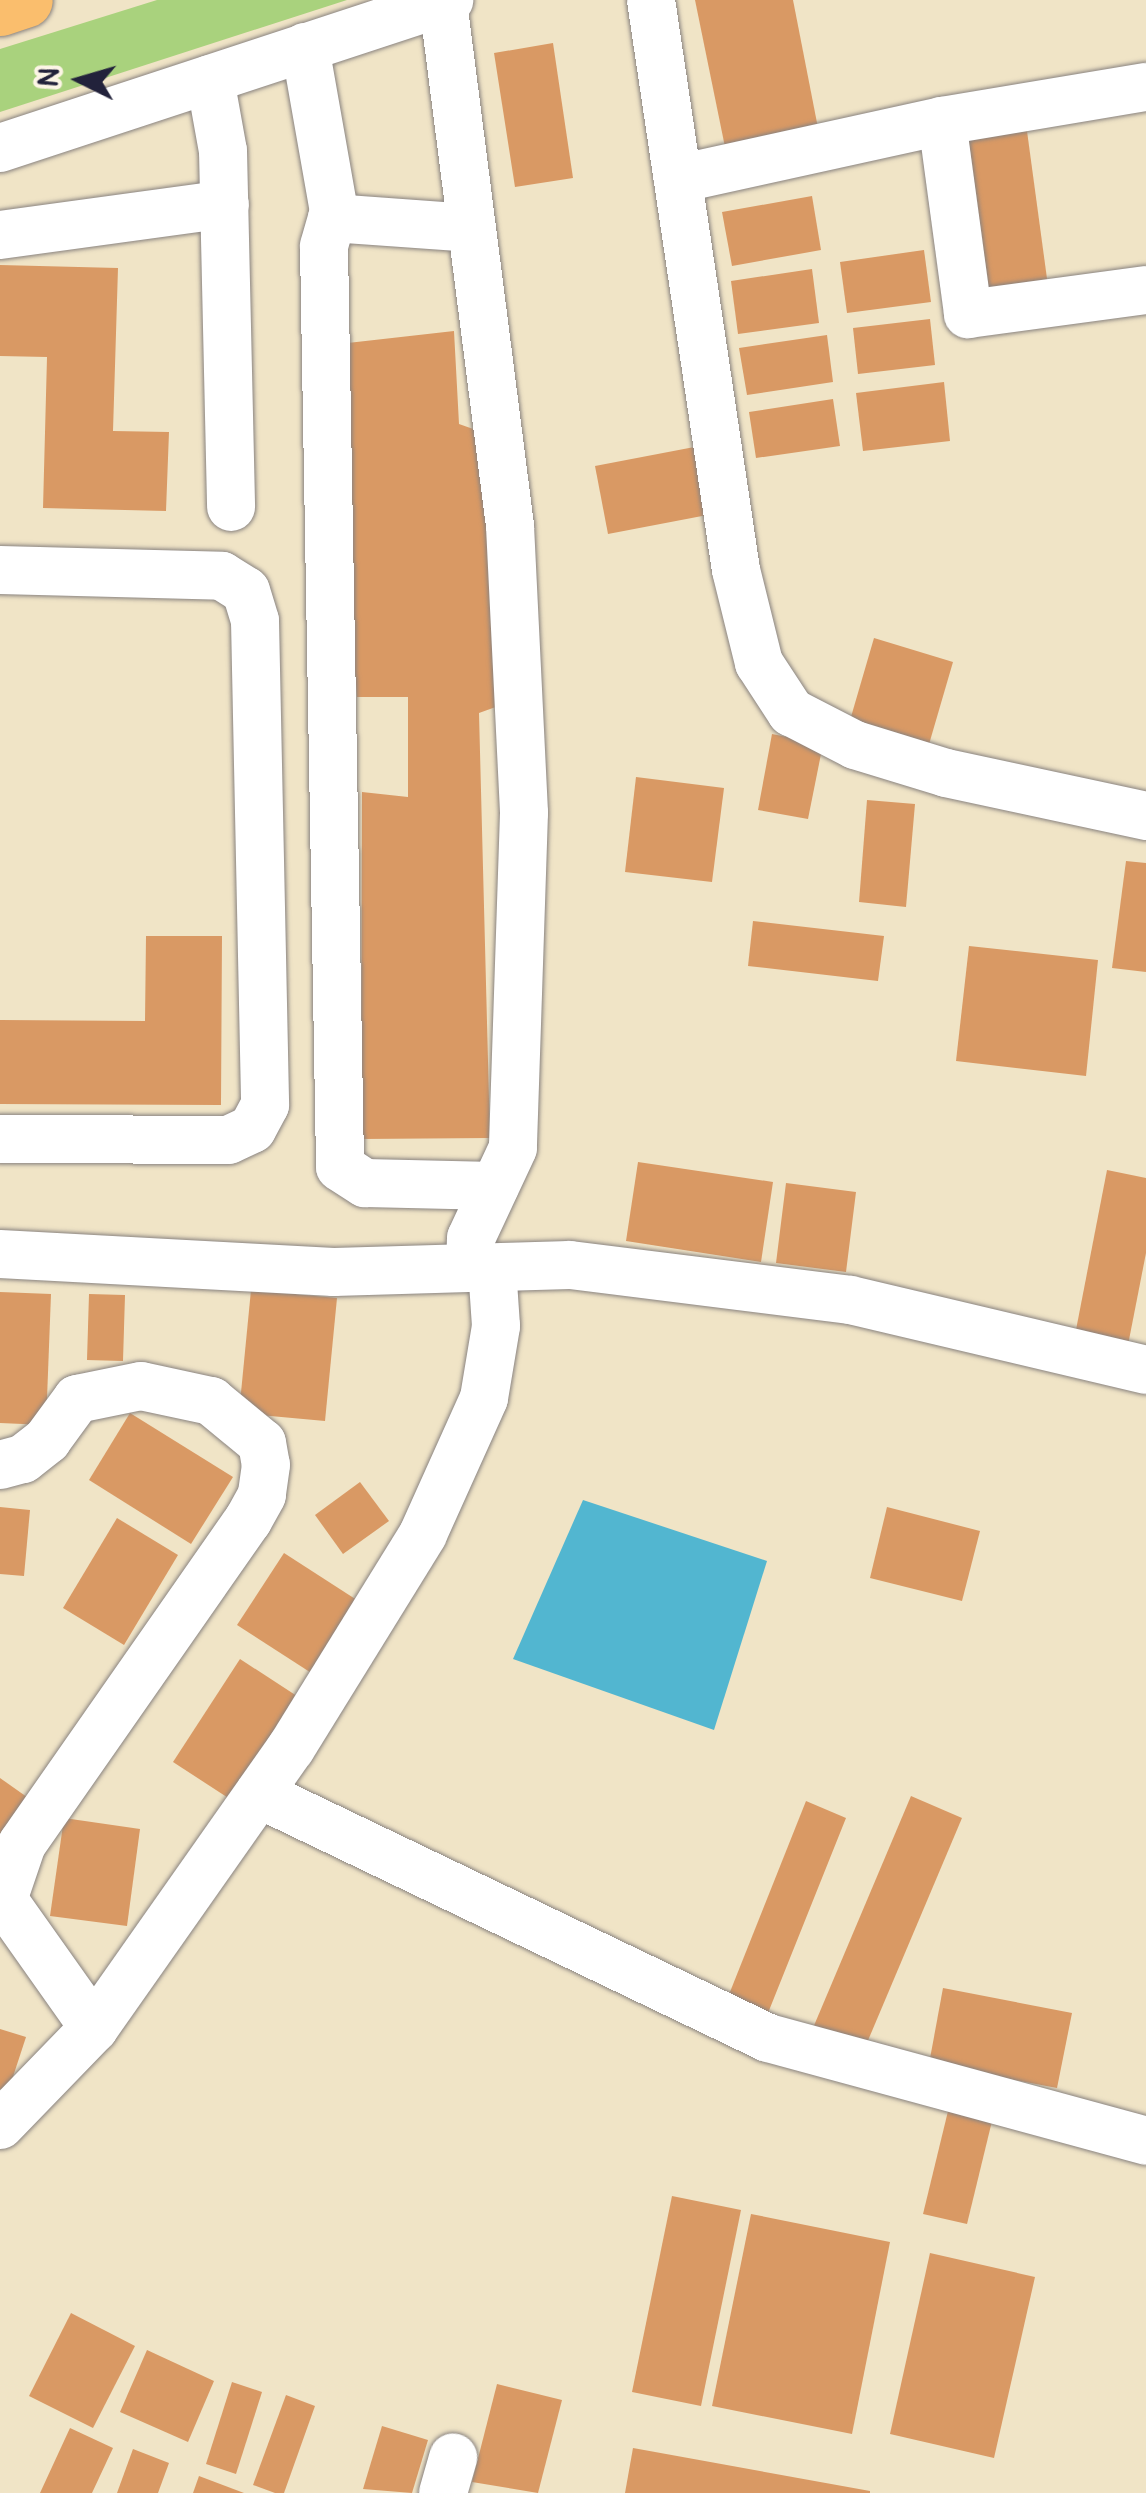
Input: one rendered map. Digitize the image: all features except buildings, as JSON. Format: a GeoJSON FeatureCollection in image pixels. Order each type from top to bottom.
{"type":"FeatureCollection","features":[{"type":"Feature","properties":{"kind":"main road"},"geometry":{"type":"LineString","coordinates":[[0,8],[25,0]]}},
{"type":"Feature","properties":{"kind":"street"},"geometry":{"type":"LineString","coordinates":[[651,0],[736,570],[759,662],[791,712],[855,745],[946,772],[1146,816]]}},
{"type":"Feature","properties":{"kind":"street"},"geometry":{"type":"LineString","coordinates":[[0,148],[446,1],[470,228],[510,526],[524,814],[513,1148],[471,1238],[496,1326],[484,1398],[423,1534],[259,1794],[94,2028],[0,2126]]}},
{"type":"Feature","properties":{"kind":"street"},"geometry":{"type":"LineString","coordinates":[[305,47],[318,96],[332,218],[324,246],[340,1166],[365,1183],[496,1186]]}},
{"type":"Feature","properties":{"kind":"street"},"geometry":{"type":"LineString","coordinates":[[210,79],[225,204],[231,507]]}},
{"type":"Feature","properties":{"kind":"street"},"geometry":{"type":"LineString","coordinates":[[678,179],[942,121],[1146,86]]}},
{"type":"Feature","properties":{"kind":"street"},"geometry":{"type":"LineString","coordinates":[[942,121],[968,314],[1146,290]]}},
{"type":"Feature","properties":{"kind":"street"},"geometry":{"type":"LineString","coordinates":[[0,234],[225,204]]}},
{"type":"Feature","properties":{"kind":"street"},"geometry":{"type":"LineString","coordinates":[[332,218],[470,228]]}},
{"type":"Feature","properties":{"kind":"street"},"geometry":{"type":"LineString","coordinates":[[0,570],[222,576],[246,592],[255,621],[265,1105],[252,1129],[228,1140],[0,1139]]}},
{"type":"Feature","properties":{"kind":"street"},"geometry":{"type":"LineString","coordinates":[[0,1254],[334,1272],[570,1265],[850,1300],[1146,1370]]}},
{"type":"Feature","properties":{"kind":"street"},"geometry":{"type":"LineString","coordinates":[[0,1465],[23,1459],[48,1440],[77,1399],[141,1386],[211,1401],[262,1443],[266,1464],[262,1496],[248,1520],[22,1844],[2,1896],[94,2028]]}},
{"type":"Feature","properties":{"kind":"street"},"geometry":{"type":"LineString","coordinates":[[259,1794],[665,1994],[768,2038],[1146,2141]]}},
{"type":"Feature","properties":{"kind":"green space"},"geometry":{"type":"Polygon","coordinates":[[[157,0],[347,0],[0,112],[0,49],[157,0]]]}},
{"type":"Feature","properties":{"kind":"water"},"geometry":{"type":"Polygon","coordinates":[[[583,1500],[767,1561],[714,1730],[513,1659],[583,1500]]]}}]}
